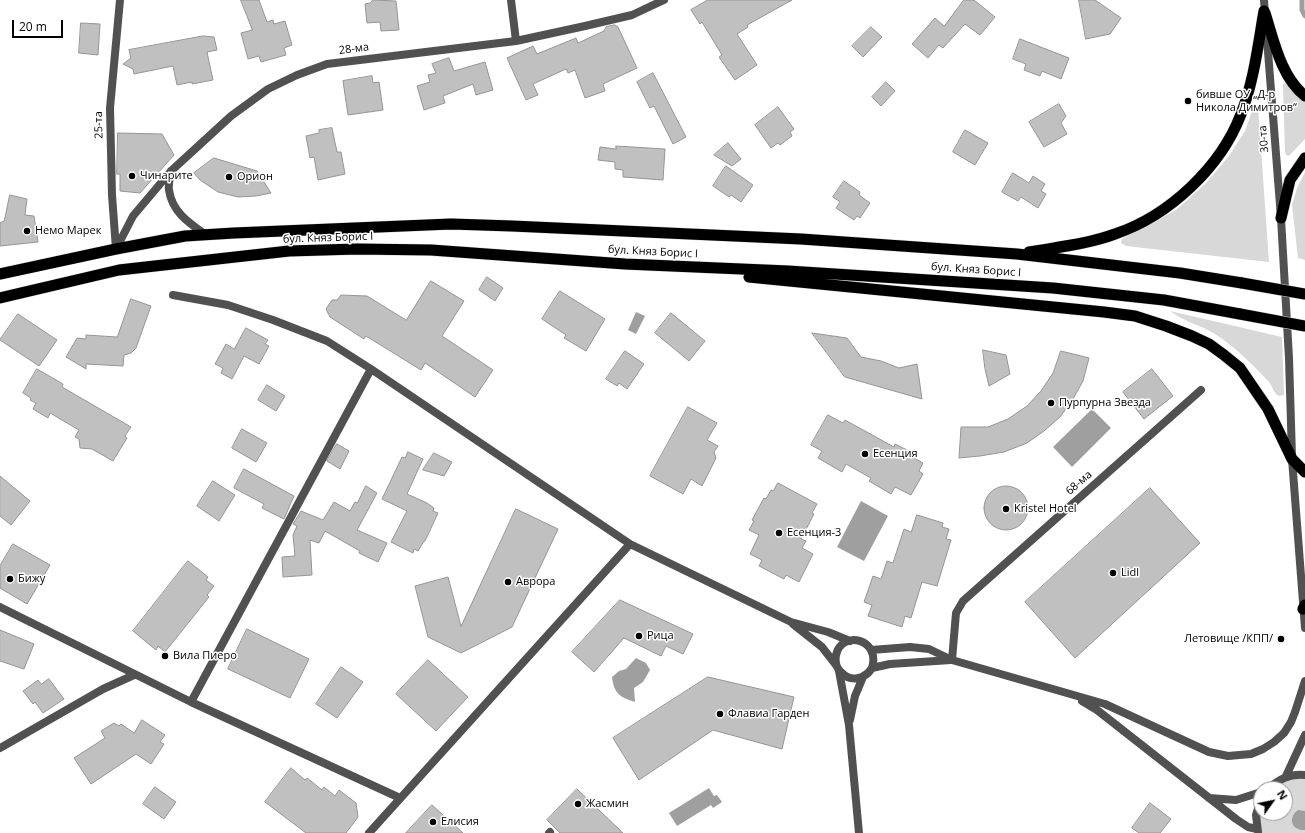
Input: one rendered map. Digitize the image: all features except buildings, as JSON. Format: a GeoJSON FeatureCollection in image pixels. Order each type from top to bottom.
{"type":"FeatureCollection","features":[{"type":"Feature","properties":{"kind":"highway"},"geometry":{"type":"LineString","coordinates":[[1264,5],[1285,70],[1291,82],[1298,91],[1305,96]]}},
{"type":"Feature","properties":{"kind":"highway"},"geometry":{"type":"LineString","coordinates":[[1017,254],[1094,240],[1134,227],[1164,209],[1195,183],[1222,151],[1232,136],[1242,114],[1252,77],[1264,5]]}},
{"type":"Feature","properties":{"kind":"highway"},"geometry":{"type":"LineString","coordinates":[[1281,218],[1290,180],[1305,158]]}},
{"type":"Feature","properties":{"kind":"highway","name":"бул. Княз Борис I"},"geometry":{"type":"LineString","coordinates":[[0,274],[185,236],[234,232],[451,224],[801,239],[1017,254],[1180,273],[1305,294]]}},
{"type":"Feature","properties":{"kind":"highway","name":"бул. Княз Борис I"},"geometry":{"type":"LineString","coordinates":[[0,298],[119,270],[289,251],[357,248],[431,250],[625,264],[788,271],[1053,288],[1164,300],[1305,326]]}},
{"type":"Feature","properties":{"kind":"highway"},"geometry":{"type":"LineString","coordinates":[[625,264],[1135,316],[1192,336],[1209,344],[1240,368],[1268,409],[1292,459],[1305,472]]}},
{"type":"Feature","properties":{"kind":"street","name":"25-та"},"geometry":{"type":"LineString","coordinates":[[116,249],[112,195],[110,108],[120,0]]}},
{"type":"Feature","properties":{"kind":"street"},"geometry":{"type":"LineString","coordinates":[[511,0],[516,40]]}},
{"type":"Feature","properties":{"kind":"street","name":"28-ма"},"geometry":{"type":"LineString","coordinates":[[116,249],[133,216],[171,171],[231,116],[268,90],[297,75],[327,64],[516,40],[632,15],[663,0]]}},
{"type":"Feature","properties":{"kind":"street","name":"30-та"},"geometry":{"type":"LineString","coordinates":[[1264,5],[1281,218],[1289,358],[1292,459],[1305,628]]}},
{"type":"Feature","properties":{"kind":"street"},"geometry":{"type":"LineString","coordinates":[[171,171],[168,190],[174,206],[183,218],[206,235]]}},
{"type":"Feature","properties":{"kind":"street"},"geometry":{"type":"LineString","coordinates":[[173,295],[228,305],[273,320],[327,341],[371,369],[630,544],[791,622],[828,632],[850,640],[862,642],[872,650],[874,662],[872,668],[868,674],[857,679],[844,676],[822,647],[791,622]]}},
{"type":"Feature","properties":{"kind":"street"},"geometry":{"type":"LineString","coordinates":[[191,702],[371,369]]}},
{"type":"Feature","properties":{"kind":"street","name":"68-ма"},"geometry":{"type":"LineString","coordinates":[[952,660],[956,613],[963,601],[1201,390]]}},
{"type":"Feature","properties":{"kind":"street"},"geometry":{"type":"LineString","coordinates":[[369,833],[630,544]]}},
{"type":"Feature","properties":{"kind":"street"},"geometry":{"type":"LineString","coordinates":[[0,607],[134,675],[400,798]]}},
{"type":"Feature","properties":{"kind":"street"},"geometry":{"type":"LineString","coordinates":[[850,640],[840,647],[835,659],[850,725],[859,833]]}},
{"type":"Feature","properties":{"kind":"street"},"geometry":{"type":"LineString","coordinates":[[872,650],[910,647],[929,649],[952,660],[1016,677],[1105,704],[1209,752],[1228,756],[1251,754],[1263,749],[1284,733],[1291,722],[1305,681]]}},
{"type":"Feature","properties":{"kind":"street"},"geometry":{"type":"LineString","coordinates":[[872,668],[890,664],[952,660]]}},
{"type":"Feature","properties":{"kind":"street"},"geometry":{"type":"LineString","coordinates":[[0,748],[103,689],[134,675]]}},
{"type":"Feature","properties":{"kind":"street"},"geometry":{"type":"LineString","coordinates":[[850,725],[855,696],[863,677]]}},
{"type":"Feature","properties":{"kind":"street"},"geometry":{"type":"LineString","coordinates":[[1068,694],[1097,710],[1208,798],[1236,819],[1258,831]]}},
{"type":"Feature","properties":{"kind":"street"},"geometry":{"type":"LineString","coordinates":[[1286,776],[1305,735]]}},
{"type":"Feature","properties":{"kind":"street"},"geometry":{"type":"LineString","coordinates":[[1278,781],[1286,776],[1298,774],[1305,775]]}},
{"type":"Feature","properties":{"kind":"street"},"geometry":{"type":"LineString","coordinates":[[1208,798],[1236,800],[1253,795]]}},
{"type":"Feature","properties":{"kind":"street"},"geometry":{"type":"LineString","coordinates":[[1257,821],[1258,831]]}},
{"type":"Feature","properties":{"kind":"shaded area"},"geometry":{"type":"Polygon","coordinates":[[[1285,83],[1305,102],[1305,139],[1289,156],[1286,155],[1285,152],[1283,84],[1285,83]]]}},
{"type":"Feature","properties":{"kind":"shaded area"},"geometry":{"type":"Polygon","coordinates":[[[1254,105],[1258,107],[1269,262],[1126,246],[1121,243],[1122,239],[1176,210],[1206,183],[1229,156],[1245,131],[1254,105]]]}},
{"type":"Feature","properties":{"kind":"shaded area"},"geometry":{"type":"Polygon","coordinates":[[[1305,172],[1305,260],[1298,258],[1292,205],[1297,188],[1305,172]]]}},
{"type":"Feature","properties":{"kind":"shaded area"},"geometry":{"type":"Polygon","coordinates":[[[1170,311],[1282,337],[1284,395],[1277,395],[1269,382],[1258,370],[1221,338],[1209,330],[1182,319],[1170,311]]]}},
{"type":"Feature","properties":{"kind":"shaded area"},"geometry":{"type":"Polygon","coordinates":[[[636,312],[645,316],[636,334],[628,330],[636,312]]]}},
{"type":"Feature","properties":{"kind":"shaded area"},"geometry":{"type":"Polygon","coordinates":[[[1092,409],[1111,428],[1072,467],[1053,447],[1092,409]]]}},
{"type":"Feature","properties":{"kind":"shaded area"},"geometry":{"type":"Polygon","coordinates":[[[861,501],[888,516],[864,561],[837,547],[861,501]]]}},
{"type":"Feature","properties":{"kind":"shaded area"},"geometry":{"type":"Polygon","coordinates":[[[636,658],[646,663],[650,670],[643,682],[634,688],[635,702],[625,698],[616,691],[612,677],[619,671],[626,669],[636,658]]]}},
{"type":"Feature","properties":{"kind":"shaded area"},"geometry":{"type":"Polygon","coordinates":[[[1305,775],[1305,833],[1258,833],[1259,821],[1293,821],[1293,781],[1280,781],[1305,775]]]}},
{"type":"Feature","properties":{"kind":"shaded area"},"geometry":{"type":"Polygon","coordinates":[[[709,788],[714,796],[717,795],[722,802],[713,808],[711,805],[677,826],[669,813],[709,788]]]}},
{"type":"Feature","properties":{"kind":"shaded area"},"geometry":{"type":"Polygon","coordinates":[[[1298,810],[1305,811],[1305,830],[1297,828],[1292,823],[1295,813],[1298,810]]]}},
{"type":"Feature","properties":{"kind":"waterway"},"geometry":{"type":"LineString","coordinates":[[1302,0],[1302,10],[1305,16]]}},
{"type":"Feature","properties":{"kind":"place","name":"бивше ОУ „Д-р Никола Димитров“"},"geometry":{"type":"Point","coordinates":[1188,101]}},
{"type":"Feature","properties":{"kind":"place","name":"Чинарите"},"geometry":{"type":"Point","coordinates":[132,176]}},
{"type":"Feature","properties":{"kind":"place","name":"Орион"},"geometry":{"type":"Point","coordinates":[229,177]}},
{"type":"Feature","properties":{"kind":"place","name":"Немо Марек"},"geometry":{"type":"Point","coordinates":[27,231]}},
{"type":"Feature","properties":{"kind":"place","name":"Пурпурна Звезда"},"geometry":{"type":"Point","coordinates":[1051,403]}},
{"type":"Feature","properties":{"kind":"place","name":"Есенция"},"geometry":{"type":"Point","coordinates":[865,454]}},
{"type":"Feature","properties":{"kind":"place","name":"Kristel Hotel"},"geometry":{"type":"Point","coordinates":[1006,509]}},
{"type":"Feature","properties":{"kind":"place","name":"Есенция-3"},"geometry":{"type":"Point","coordinates":[779,533]}},
{"type":"Feature","properties":{"kind":"place","name":"Lidl"},"geometry":{"type":"Point","coordinates":[1113,573]}},
{"type":"Feature","properties":{"kind":"place","name":"Бижу"},"geometry":{"type":"Point","coordinates":[10,579]}},
{"type":"Feature","properties":{"kind":"place","name":"Аврора"},"geometry":{"type":"Point","coordinates":[508,582]}},
{"type":"Feature","properties":{"kind":"place","name":"Рица"},"geometry":{"type":"Point","coordinates":[639,636]}},
{"type":"Feature","properties":{"kind":"place","name":"Летовище /КПП/"},"geometry":{"type":"Point","coordinates":[1281,639]}},
{"type":"Feature","properties":{"kind":"place","name":"Вила Пиеро"},"geometry":{"type":"Point","coordinates":[165,656]}},
{"type":"Feature","properties":{"kind":"place","name":"Флавиа Гарден"},"geometry":{"type":"Point","coordinates":[720,714]}},
{"type":"Feature","properties":{"kind":"place","name":"Жасмин"},"geometry":{"type":"Point","coordinates":[578,804]}},
{"type":"Feature","properties":{"kind":"place","name":"Елисия"},"geometry":{"type":"Point","coordinates":[433,822]}}]}
